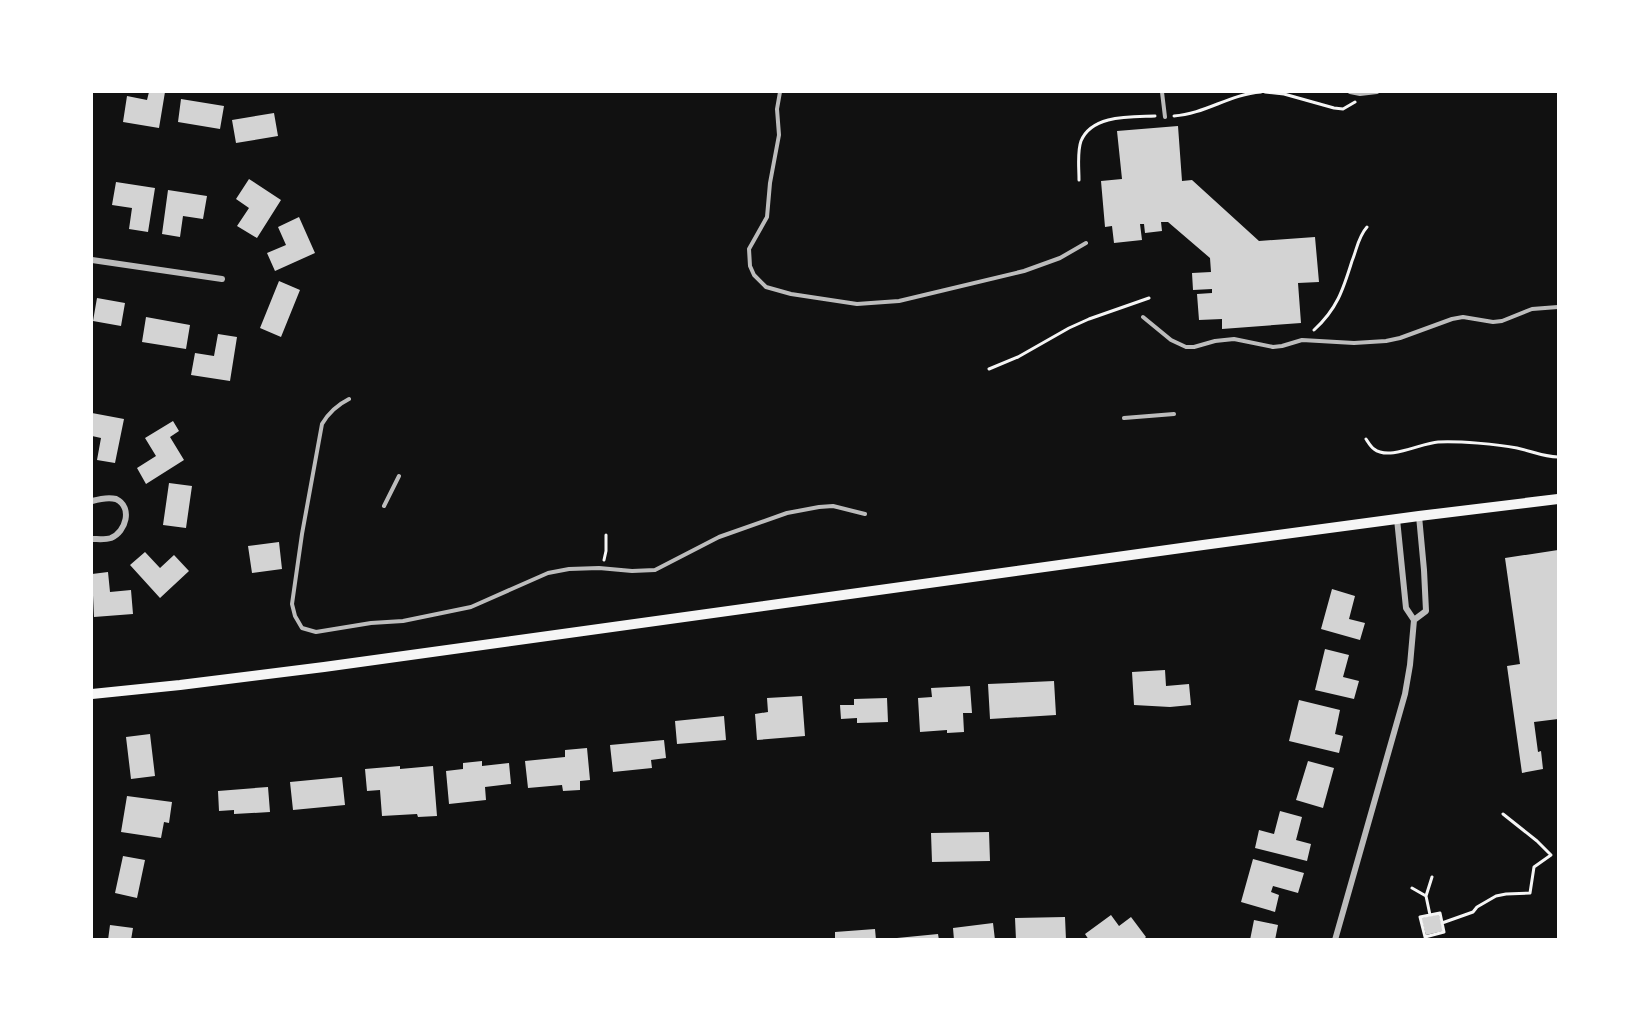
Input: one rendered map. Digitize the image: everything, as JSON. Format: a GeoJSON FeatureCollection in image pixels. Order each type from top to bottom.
{"type":"FeatureCollection","features":[{"type":"Feature","properties":{"kind":"main road"},"geometry":{"type":"LineString","coordinates":[[92,694],[324,667],[1419,516],[1558,499]]}},
{"type":"Feature","properties":{"kind":"street"},"geometry":{"type":"LineString","coordinates":[[92,260],[222,279]]}},
{"type":"Feature","properties":{"kind":"street"},"geometry":{"type":"LineString","coordinates":[[92,501],[115,499],[123,506],[126,515],[125,525],[118,533],[110,538],[92,539]]}},
{"type":"Feature","properties":{"kind":"street"},"geometry":{"type":"LineString","coordinates":[[1414,620],[1426,611],[1419,516]]}},
{"type":"Feature","properties":{"kind":"street"},"geometry":{"type":"LineString","coordinates":[[1335,939],[1405,694],[1410,665],[1414,620],[1406,608],[1397,519]]}},
{"type":"Feature","properties":{"kind":"lane"},"geometry":{"type":"LineString","coordinates":[[780,92],[777,109],[779,135],[770,183],[767,217],[749,249],[750,266],[754,275],[766,286],[791,294],[857,304],[893,302],[931,295],[1024,271],[1048,263],[1086,243]]}},
{"type":"Feature","properties":{"kind":"lane"},"geometry":{"type":"LineString","coordinates":[[1162,92],[1165,117]]}},
{"type":"Feature","properties":{"kind":"lane"},"geometry":{"type":"LineString","coordinates":[[1350,92],[1360,94],[1377,92]]}},
{"type":"Feature","properties":{"kind":"lane"},"geometry":{"type":"LineString","coordinates":[[1143,317],[1171,340],[1186,347],[1234,339],[1273,347],[1302,340],[1354,343],[1386,341],[1452,319],[1463,317],[1493,322],[1502,321],[1522,311],[1558,307]]}},
{"type":"Feature","properties":{"kind":"lane"},"geometry":{"type":"LineString","coordinates":[[349,399],[327,415],[319,436],[292,604],[298,622],[303,628],[316,632],[371,623],[404,621],[471,607],[557,571],[599,568],[632,571],[655,570],[719,537],[787,513],[833,506],[865,514]]}},
{"type":"Feature","properties":{"kind":"lane"},"geometry":{"type":"LineString","coordinates":[[1124,418],[1174,414]]}},
{"type":"Feature","properties":{"kind":"lane"},"geometry":{"type":"LineString","coordinates":[[384,506],[399,476]]}},
{"type":"Feature","properties":{"kind":"path"},"geometry":{"type":"LineString","coordinates":[[1079,180],[1081,142],[1090,129],[1108,120],[1189,115],[1244,93],[1263,92],[1284,94],[1343,109],[1355,101],[1360,94]]}},
{"type":"Feature","properties":{"kind":"path"},"geometry":{"type":"LineString","coordinates":[[1302,340],[1316,329],[1335,307],[1359,239],[1367,227]]}},
{"type":"Feature","properties":{"kind":"path"},"geometry":{"type":"LineString","coordinates":[[989,369],[1018,357],[1089,319],[1149,298]]}},
{"type":"Feature","properties":{"kind":"path"},"geometry":{"type":"LineString","coordinates":[[1366,439],[1373,449],[1386,453],[1435,442],[1447,442],[1504,446],[1548,457],[1558,457]]}},
{"type":"Feature","properties":{"kind":"path"},"geometry":{"type":"LineString","coordinates":[[599,568],[605,557],[606,535]]}},
{"type":"Feature","properties":{"kind":"path"},"geometry":{"type":"LineString","coordinates":[[1442,923],[1473,912],[1477,907],[1496,896],[1530,894],[1534,867],[1551,855],[1503,814]]}},
{"type":"Feature","properties":{"kind":"path"},"geometry":{"type":"LineString","coordinates":[[1430,915],[1426,896],[1432,877]]}},
{"type":"Feature","properties":{"kind":"path"},"geometry":{"type":"LineString","coordinates":[[1412,888],[1426,896]]}},
{"type":"Feature","properties":{"kind":"path"},"geometry":{"type":"LineString","coordinates":[[1440,913],[1444,932],[1425,937],[1420,917],[1430,915],[1440,913]]}},
{"type":"Feature","properties":{"kind":"building"},"geometry":{"type":"Polygon","coordinates":[[[149,92],[165,92],[159,128],[123,122],[127,96],[147,100],[149,92]]]}},
{"type":"Feature","properties":{"kind":"building"},"geometry":{"type":"Polygon","coordinates":[[[181,99],[224,106],[220,129],[178,122],[181,99]]]}},
{"type":"Feature","properties":{"kind":"building"},"geometry":{"type":"Polygon","coordinates":[[[274,113],[278,136],[236,143],[232,120],[274,113]]]}},
{"type":"Feature","properties":{"kind":"building"},"geometry":{"type":"Polygon","coordinates":[[[1178,126],[1182,181],[1192,180],[1259,241],[1315,237],[1319,282],[1298,283],[1301,323],[1222,329],[1222,319],[1199,320],[1197,294],[1212,293],[1212,289],[1193,290],[1192,273],[1211,272],[1210,258],[1168,222],[1161,222],[1162,231],[1145,233],[1144,224],[1140,224],[1142,240],[1114,243],[1112,226],[1105,227],[1101,181],[1122,179],[1117,131],[1178,126]]]}},
{"type":"Feature","properties":{"kind":"building"},"geometry":{"type":"Polygon","coordinates":[[[249,179],[281,200],[257,238],[237,226],[249,208],[236,199],[249,179]]]}},
{"type":"Feature","properties":{"kind":"building"},"geometry":{"type":"Polygon","coordinates":[[[116,182],[155,188],[148,232],[129,229],[132,208],[112,205],[116,182]]]}},
{"type":"Feature","properties":{"kind":"building"},"geometry":{"type":"Polygon","coordinates":[[[168,190],[207,196],[203,219],[183,216],[180,237],[162,234],[168,190]]]}},
{"type":"Feature","properties":{"kind":"building"},"geometry":{"type":"Polygon","coordinates":[[[299,217],[315,253],[275,271],[267,253],[286,245],[278,227],[299,217]]]}},
{"type":"Feature","properties":{"kind":"building"},"geometry":{"type":"Polygon","coordinates":[[[279,281],[300,290],[281,337],[260,328],[279,281]]]}},
{"type":"Feature","properties":{"kind":"building"},"geometry":{"type":"Polygon","coordinates":[[[97,298],[125,303],[121,326],[93,321],[97,298]]]}},
{"type":"Feature","properties":{"kind":"building"},"geometry":{"type":"Polygon","coordinates":[[[146,317],[190,325],[186,349],[142,342],[146,317]]]}},
{"type":"Feature","properties":{"kind":"building"},"geometry":{"type":"Polygon","coordinates":[[[218,334],[237,337],[230,381],[191,375],[195,353],[214,356],[218,334]]]}},
{"type":"Feature","properties":{"kind":"building"},"geometry":{"type":"Polygon","coordinates":[[[92,413],[124,419],[115,463],[97,460],[101,438],[92,436],[92,413]]]}},
{"type":"Feature","properties":{"kind":"building"},"geometry":{"type":"Polygon","coordinates":[[[173,421],[179,431],[170,437],[184,460],[146,484],[137,468],[156,456],[145,438],[173,421]]]}},
{"type":"Feature","properties":{"kind":"building"},"geometry":{"type":"Polygon","coordinates":[[[169,483],[192,486],[186,528],[163,525],[169,483]]]}},
{"type":"Feature","properties":{"kind":"building"},"geometry":{"type":"Polygon","coordinates":[[[279,542],[282,569],[252,573],[248,546],[279,542]]]}},
{"type":"Feature","properties":{"kind":"building"},"geometry":{"type":"Polygon","coordinates":[[[1558,550],[1558,719],[1534,722],[1543,769],[1522,773],[1507,666],[1520,664],[1505,558],[1558,550]]]}},
{"type":"Feature","properties":{"kind":"building"},"geometry":{"type":"Polygon","coordinates":[[[145,552],[160,568],[174,555],[189,571],[160,598],[130,565],[145,552]]]}},
{"type":"Feature","properties":{"kind":"building"},"geometry":{"type":"Polygon","coordinates":[[[108,572],[110,592],[131,590],[133,614],[94,617],[92,574],[108,572]]]}},
{"type":"Feature","properties":{"kind":"building"},"geometry":{"type":"Polygon","coordinates":[[[1332,589],[1355,596],[1349,619],[1365,623],[1360,640],[1321,629],[1332,589]]]}},
{"type":"Feature","properties":{"kind":"building"},"geometry":{"type":"Polygon","coordinates":[[[1325,649],[1349,655],[1343,677],[1359,681],[1354,699],[1315,690],[1325,649]]]}},
{"type":"Feature","properties":{"kind":"building"},"geometry":{"type":"Polygon","coordinates":[[[1165,670],[1166,686],[1189,684],[1191,705],[1170,707],[1134,705],[1132,672],[1165,670]]]}},
{"type":"Feature","properties":{"kind":"building"},"geometry":{"type":"Polygon","coordinates":[[[1054,681],[1056,715],[990,719],[988,684],[1054,681]]]}},
{"type":"Feature","properties":{"kind":"building"},"geometry":{"type":"Polygon","coordinates":[[[970,686],[972,713],[963,713],[964,732],[947,733],[947,730],[920,732],[918,698],[932,697],[931,688],[970,686]]]}},
{"type":"Feature","properties":{"kind":"building"},"geometry":{"type":"Polygon","coordinates":[[[802,696],[805,736],[757,740],[755,714],[768,712],[767,698],[802,696]]]}},
{"type":"Feature","properties":{"kind":"building"},"geometry":{"type":"Polygon","coordinates":[[[887,698],[888,722],[857,723],[857,718],[841,719],[840,705],[854,705],[854,699],[887,698]]]}},
{"type":"Feature","properties":{"kind":"building"},"geometry":{"type":"Polygon","coordinates":[[[1299,700],[1340,710],[1335,734],[1343,736],[1339,753],[1289,741],[1299,700]]]}},
{"type":"Feature","properties":{"kind":"building"},"geometry":{"type":"Polygon","coordinates":[[[724,716],[726,740],[677,744],[675,721],[724,716]]]}},
{"type":"Feature","properties":{"kind":"building"},"geometry":{"type":"Polygon","coordinates":[[[150,734],[155,776],[131,779],[126,737],[150,734]]]}},
{"type":"Feature","properties":{"kind":"building"},"geometry":{"type":"Polygon","coordinates":[[[664,740],[666,758],[651,760],[652,768],[613,772],[610,745],[664,740]]]}},
{"type":"Feature","properties":{"kind":"building"},"geometry":{"type":"Polygon","coordinates":[[[587,748],[590,780],[580,781],[580,790],[563,791],[562,785],[528,788],[525,761],[565,757],[565,750],[587,748]]]}},
{"type":"Feature","properties":{"kind":"building"},"geometry":{"type":"Polygon","coordinates":[[[482,761],[482,766],[509,763],[511,784],[485,787],[486,800],[449,804],[446,771],[463,769],[463,763],[482,761]]]}},
{"type":"Feature","properties":{"kind":"building"},"geometry":{"type":"Polygon","coordinates":[[[1308,761],[1334,768],[1323,808],[1296,800],[1308,761]]]}},
{"type":"Feature","properties":{"kind":"building"},"geometry":{"type":"Polygon","coordinates":[[[400,766],[400,769],[433,766],[437,816],[418,817],[417,814],[382,816],[380,790],[367,791],[365,769],[400,766]]]}},
{"type":"Feature","properties":{"kind":"building"},"geometry":{"type":"Polygon","coordinates":[[[342,777],[345,805],[293,810],[290,782],[342,777]]]}},
{"type":"Feature","properties":{"kind":"building"},"geometry":{"type":"Polygon","coordinates":[[[268,787],[270,812],[234,814],[234,810],[219,811],[218,791],[268,787]]]}},
{"type":"Feature","properties":{"kind":"building"},"geometry":{"type":"Polygon","coordinates":[[[127,796],[172,802],[169,823],[164,822],[161,838],[121,832],[127,796]]]}},
{"type":"Feature","properties":{"kind":"building"},"geometry":{"type":"Polygon","coordinates":[[[1280,811],[1302,817],[1296,840],[1311,844],[1307,861],[1255,848],[1259,830],[1274,834],[1280,811]]]}},
{"type":"Feature","properties":{"kind":"building"},"geometry":{"type":"Polygon","coordinates":[[[989,832],[990,861],[932,862],[931,833],[989,832]]]}},
{"type":"Feature","properties":{"kind":"building"},"geometry":{"type":"Polygon","coordinates":[[[123,856],[145,860],[137,898],[115,893],[123,856]]]}},
{"type":"Feature","properties":{"kind":"building"},"geometry":{"type":"Polygon","coordinates":[[[1253,859],[1304,873],[1298,893],[1273,886],[1271,892],[1279,895],[1275,912],[1241,902],[1253,859]]]}},
{"type":"Feature","properties":{"kind":"building"},"geometry":{"type":"Polygon","coordinates":[[[1439,914],[1443,931],[1426,935],[1421,918],[1439,914]]]}},
{"type":"Feature","properties":{"kind":"building"},"geometry":{"type":"Polygon","coordinates":[[[1111,915],[1119,926],[1131,917],[1146,937],[1143,940],[1089,940],[1085,934],[1111,915]]]}},
{"type":"Feature","properties":{"kind":"building"},"geometry":{"type":"Polygon","coordinates":[[[1065,917],[1066,940],[1016,940],[1015,918],[1065,917]]]}},
{"type":"Feature","properties":{"kind":"building"},"geometry":{"type":"Polygon","coordinates":[[[1254,920],[1278,925],[1275,940],[1250,940],[1254,920]]]}},
{"type":"Feature","properties":{"kind":"building"},"geometry":{"type":"Polygon","coordinates":[[[993,923],[995,940],[954,940],[953,928],[993,923]]]}},
{"type":"Feature","properties":{"kind":"building"},"geometry":{"type":"Polygon","coordinates":[[[110,925],[133,928],[131,940],[108,940],[110,925]]]}},
{"type":"Feature","properties":{"kind":"building"},"geometry":{"type":"Polygon","coordinates":[[[875,929],[876,940],[835,940],[835,932],[875,929]]]}},
{"type":"Feature","properties":{"kind":"building"},"geometry":{"type":"Polygon","coordinates":[[[938,934],[939,940],[897,940],[897,938],[938,934]]]}}]}
